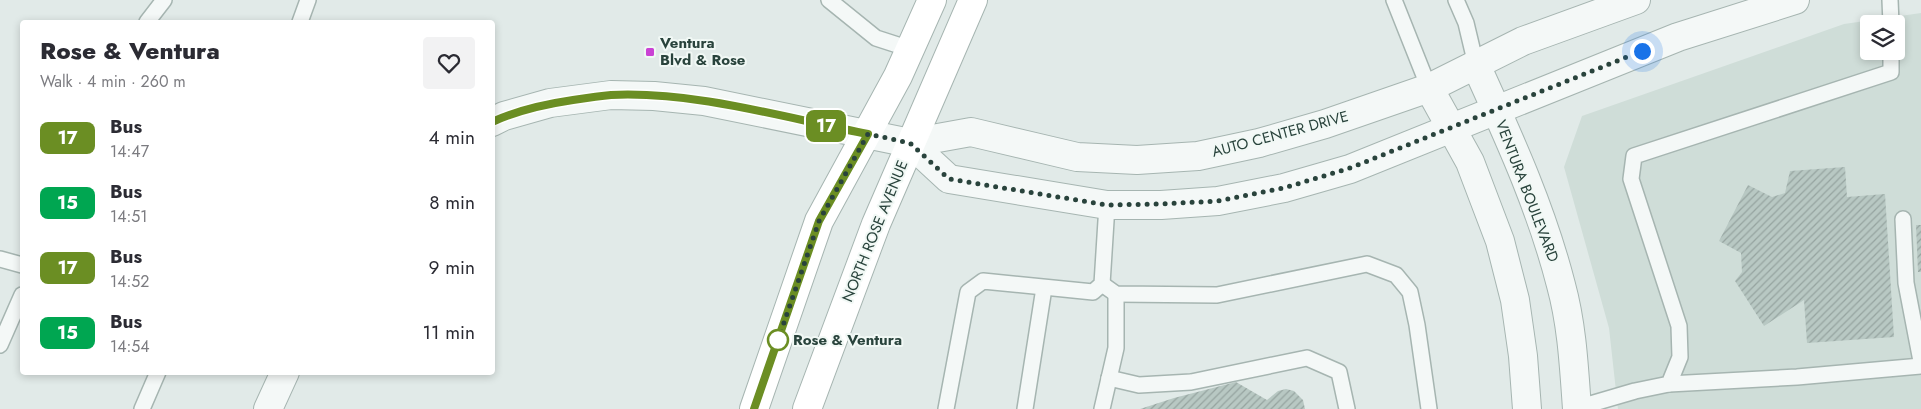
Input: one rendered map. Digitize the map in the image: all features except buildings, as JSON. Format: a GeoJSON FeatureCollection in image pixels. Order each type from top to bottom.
{"type":"FeatureCollection","features":[{"type":"Feature","properties":{"kind":"main road"},"geometry":{"type":"LineString","coordinates":[[754,409],[819,221],[868,134],[932,0]]}},
{"type":"Feature","properties":{"kind":"main road","name":"NORTH ROSE AVENUE"},"geometry":{"type":"LineString","coordinates":[[807,409],[876,224],[973,0]]}},
{"type":"Feature","properties":{"kind":"street","name":"AUTO CENTER DRIVE"},"geometry":{"type":"LineString","coordinates":[[910,143],[971,132],[1077,157],[1136,160],[1198,156],[1259,143],[1325,124],[1429,88],[1523,41],[1636,0]]}},
{"type":"Feature","properties":{"kind":"street"},"geometry":{"type":"LineString","coordinates":[[495,120],[504,116],[550,103],[611,95],[654,96],[704,101],[910,143],[949,179],[1107,205],[1218,201],[1284,188],[1350,168],[1496,108],[1678,37],[1794,0]]}},
{"type":"Feature","properties":{"kind":"street","name":"VENTURA BOULEVARD"},"geometry":{"type":"LineString","coordinates":[[1476,65],[1514,145],[1547,232],[1562,286],[1572,342],[1577,408]]}},
{"type":"Feature","properties":{"kind":"street"},"geometry":{"type":"LineString","coordinates":[[1429,88],[1470,162],[1500,241],[1515,300],[1523,356],[1527,409]]}},
{"type":"Feature","properties":{"kind":"street"},"geometry":{"type":"LineString","coordinates":[[268,409],[283,375]]}},
{"type":"Feature","properties":{"kind":"lane"},"geometry":{"type":"LineString","coordinates":[[149,20],[164,0]]}},
{"type":"Feature","properties":{"kind":"lane"},"geometry":{"type":"LineString","coordinates":[[301,20],[308,0]]}},
{"type":"Feature","properties":{"kind":"lane"},"geometry":{"type":"LineString","coordinates":[[829,0],[876,38],[910,49]]}},
{"type":"Feature","properties":{"kind":"lane"},"geometry":{"type":"LineString","coordinates":[[1394,0],[1429,88]]}},
{"type":"Feature","properties":{"kind":"lane"},"geometry":{"type":"LineString","coordinates":[[1456,0],[1466,23],[1476,65]]}},
{"type":"Feature","properties":{"kind":"lane"},"geometry":{"type":"LineString","coordinates":[[1890,0],[1891,15]]}},
{"type":"Feature","properties":{"kind":"lane"},"geometry":{"type":"LineString","coordinates":[[1669,384],[1680,357],[1679,326],[1630,179],[1634,156],[1891,72],[1892,60]]}},
{"type":"Feature","properties":{"kind":"lane"},"geometry":{"type":"LineString","coordinates":[[946,409],[968,292],[983,282],[1093,292],[1102,284],[1107,205]]}},
{"type":"Feature","properties":{"kind":"lane"},"geometry":{"type":"LineString","coordinates":[[1903,219],[1906,283],[1921,361]]}},
{"type":"Feature","properties":{"kind":"lane"},"geometry":{"type":"LineString","coordinates":[[0,259],[20,264]]}},
{"type":"Feature","properties":{"kind":"lane"},"geometry":{"type":"LineString","coordinates":[[1102,284],[1116,294],[1218,295],[1368,264],[1396,275],[1410,292],[1417,325],[1429,409]]}},
{"type":"Feature","properties":{"kind":"lane"},"geometry":{"type":"LineString","coordinates":[[1025,409],[1044,288]]}},
{"type":"Feature","properties":{"kind":"lane"},"geometry":{"type":"LineString","coordinates":[[1102,409],[1116,348],[1116,294]]}},
{"type":"Feature","properties":{"kind":"lane"},"geometry":{"type":"LineString","coordinates":[[0,345],[20,300]]}},
{"type":"Feature","properties":{"kind":"lane"},"geometry":{"type":"LineString","coordinates":[[1109,378],[1139,385],[1191,382],[1307,358],[1339,372],[1347,409]]}},
{"type":"Feature","properties":{"kind":"lane"},"geometry":{"type":"LineString","coordinates":[[1577,408],[1635,391],[1669,384],[1797,377],[1921,366]]}},
{"type":"Feature","properties":{"kind":"lane"},"geometry":{"type":"LineString","coordinates":[[142,409],[157,375]]}},
{"type":"Feature","properties":{"kind":"shaded area"},"geometry":{"type":"Polygon","coordinates":[[[1921,13],[1921,409],[1618,409],[1609,328],[1564,167],[1582,116],[1844,24],[1860,22],[1860,60],[1905,60],[1905,15],[1921,13]]]}},
{"type":"Feature","properties":{"kind":"bus line","name":"17"},"geometry":{"type":"LineString","coordinates":[[495,120],[504,116],[550,103],[611,95],[654,96],[704,101],[868,134],[819,221],[754,409]]}},
{"type":"Feature","properties":{"kind":"place","name":"Ventura Blvd & Rose"},"geometry":{"type":"Point","coordinates":[650,52]}},
{"type":"Feature","properties":{"kind":"place","name":"Rose & Ventura"},"geometry":{"type":"Point","coordinates":[778,340]}},
{"type":"Feature","properties":{"kind":"route"},"geometry":{"type":"LineString","coordinates":[[778,340],[819,221],[868,134],[910,143],[949,179],[1107,205],[1218,201],[1284,188],[1350,168],[1642,51]]}}]}
